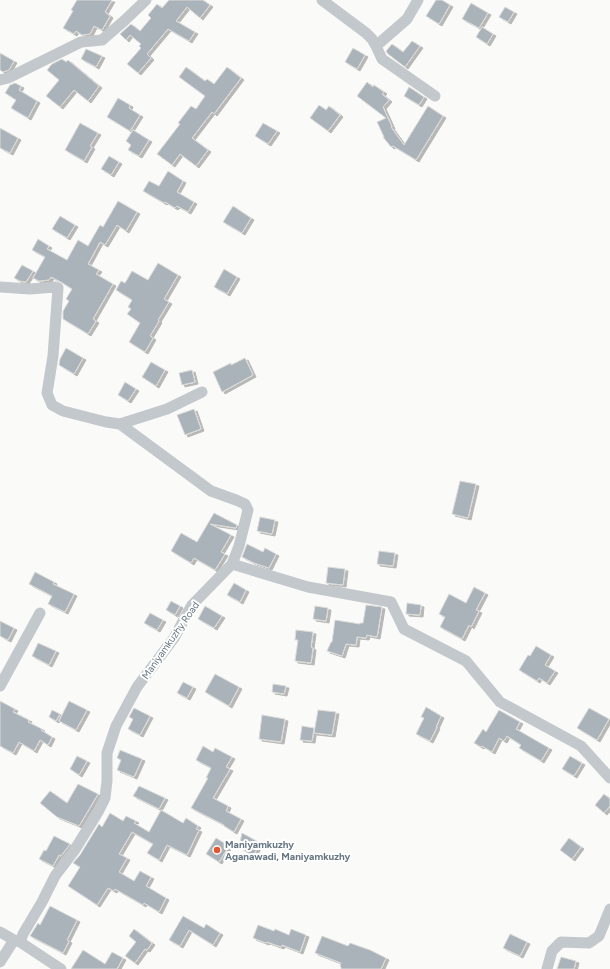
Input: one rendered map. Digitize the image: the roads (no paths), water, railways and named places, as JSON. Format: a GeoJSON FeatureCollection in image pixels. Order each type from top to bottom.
{"type":"FeatureCollection","features":[{"type":"Feature","properties":{"kind":"street"},"geometry":{"type":"LineString","coordinates":[[0,80],[8,78],[81,42],[102,40],[146,0]]}},
{"type":"Feature","properties":{"kind":"street"},"geometry":{"type":"LineString","coordinates":[[322,0],[366,33],[372,39],[382,59],[435,96]]}},
{"type":"Feature","properties":{"kind":"street"},"geometry":{"type":"LineString","coordinates":[[376,46],[407,19],[418,0]]}},
{"type":"Feature","properties":{"kind":"street"},"geometry":{"type":"LineString","coordinates":[[0,287],[30,289],[58,288],[53,356],[47,393],[52,405],[63,411],[120,424],[167,409],[202,392]]}},
{"type":"Feature","properties":{"kind":"street","name":"Maniyamkuzhy Road"},"geometry":{"type":"LineString","coordinates":[[0,962],[23,934],[55,876],[74,851],[98,812],[105,798],[107,781],[107,753],[116,726],[137,687],[148,670],[174,638],[192,605],[232,564],[239,546],[248,510],[245,504],[211,491],[120,424]]}},
{"type":"Feature","properties":{"kind":"street"},"geometry":{"type":"LineString","coordinates":[[232,564],[308,587],[392,602],[404,629],[466,661],[500,702],[581,746],[610,778]]}},
{"type":"Feature","properties":{"kind":"street"},"geometry":{"type":"LineString","coordinates":[[0,686],[40,613]]}},
{"type":"Feature","properties":{"kind":"street"},"geometry":{"type":"LineString","coordinates":[[547,969],[552,951],[561,942],[589,943],[599,936],[610,909]]}},
{"type":"Feature","properties":{"kind":"street"},"geometry":{"type":"LineString","coordinates":[[0,932],[61,969]]}},
{"type":"Feature","properties":{"kind":"place","name":"Maniyamkuzhy Aganawadi, Maniyamkuzhy"},"geometry":{"type":"Point","coordinates":[217,850]}}]}
